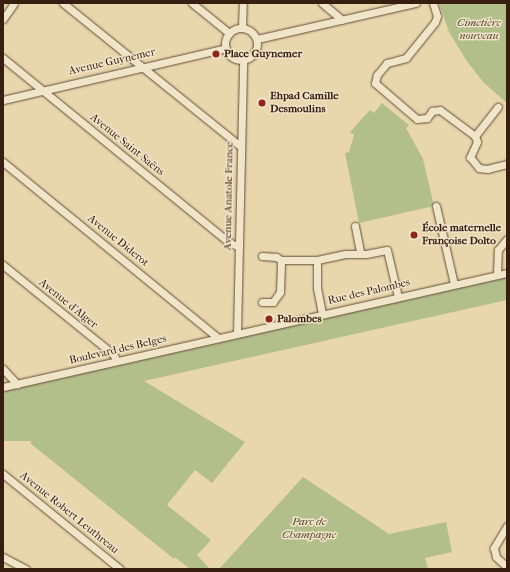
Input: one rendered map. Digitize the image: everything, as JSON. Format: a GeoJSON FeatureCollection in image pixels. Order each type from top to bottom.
{"type":"FeatureCollection","features":[{"type":"Feature","properties":{"kind":"street"},"geometry":{"type":"LineString","coordinates":[[3,19],[14,3]]}},
{"type":"Feature","properties":{"kind":"street"},"geometry":{"type":"LineString","coordinates":[[63,3],[240,146]]}},
{"type":"Feature","properties":{"kind":"street"},"geometry":{"type":"LineString","coordinates":[[192,3],[229,33]]}},
{"type":"Feature","properties":{"kind":"street"},"geometry":{"type":"LineString","coordinates":[[242,28],[243,3]]}},
{"type":"Feature","properties":{"kind":"street"},"geometry":{"type":"LineString","coordinates":[[322,3],[342,20]]}},
{"type":"Feature","properties":{"kind":"street"},"geometry":{"type":"LineString","coordinates":[[257,39],[416,3]]}},
{"type":"Feature","properties":{"kind":"street"},"geometry":{"type":"LineString","coordinates":[[433,3],[437,16],[435,22],[406,58],[387,62],[377,75],[375,83],[417,119],[427,118],[432,111],[440,110],[475,136],[477,142],[470,157],[471,162],[483,170],[507,164]]}},
{"type":"Feature","properties":{"kind":"street"},"geometry":{"type":"LineString","coordinates":[[242,28],[251,31],[257,39],[255,51],[243,60],[234,58],[226,48],[229,33],[242,28]]}},
{"type":"Feature","properties":{"kind":"street","name":"Avenue Guynemer"},"geometry":{"type":"LineString","coordinates":[[3,100],[141,66],[226,48]]}},
{"type":"Feature","properties":{"kind":"street","name":"Avenue Saint-Saëns"},"geometry":{"type":"LineString","coordinates":[[3,58],[229,242],[239,247]]}},
{"type":"Feature","properties":{"kind":"street","name":"Avenue Anatole France"},"geometry":{"type":"LineString","coordinates":[[237,333],[243,60]]}},
{"type":"Feature","properties":{"kind":"street"},"geometry":{"type":"LineString","coordinates":[[475,136],[498,107]]}},
{"type":"Feature","properties":{"kind":"street","name":"Avenue Diderot"},"geometry":{"type":"LineString","coordinates":[[3,162],[218,338]]}},
{"type":"Feature","properties":{"kind":"street"},"geometry":{"type":"LineString","coordinates":[[436,206],[454,284]]}},
{"type":"Feature","properties":{"kind":"street"},"geometry":{"type":"LineString","coordinates":[[355,226],[360,252]]}},
{"type":"Feature","properties":{"kind":"street"},"geometry":{"type":"LineString","coordinates":[[497,275],[498,250],[507,240]]}},
{"type":"Feature","properties":{"kind":"street"},"geometry":{"type":"LineString","coordinates":[[262,256],[276,256],[281,260],[317,260],[360,252],[366,254],[387,250],[398,297]]}},
{"type":"Feature","properties":{"kind":"street"},"geometry":{"type":"LineString","coordinates":[[262,302],[273,302],[280,292],[281,260]]}},
{"type":"Feature","properties":{"kind":"street"},"geometry":{"type":"LineString","coordinates":[[317,260],[317,288],[322,314]]}},
{"type":"Feature","properties":{"kind":"street","name":"Avenue d'Alger"},"geometry":{"type":"LineString","coordinates":[[3,265],[112,354],[117,361]]}},
{"type":"Feature","properties":{"kind":"street","name":"Rue des Palombes"},"geometry":{"type":"LineString","coordinates":[[237,333],[507,273]]}},
{"type":"Feature","properties":{"kind":"street","name":"Boulevard des Belges"},"geometry":{"type":"LineString","coordinates":[[3,387],[237,333]]}},
{"type":"Feature","properties":{"kind":"street"},"geometry":{"type":"LineString","coordinates":[[3,369],[17,384]]}},
{"type":"Feature","properties":{"kind":"street","name":"Avenue Robert Leuthreau"},"geometry":{"type":"LineString","coordinates":[[4,478],[120,569]]}},
{"type":"Feature","properties":{"kind":"street"},"geometry":{"type":"LineString","coordinates":[[507,526],[494,548],[496,557],[507,567]]}},
{"type":"Feature","properties":{"kind":"street"},"geometry":{"type":"LineString","coordinates":[[3,557],[26,569]]}},
{"type":"Feature","properties":{"kind":"green space","name":"Cimetière nouveau"},"geometry":{"type":"Polygon","coordinates":[[[439,3],[507,3],[507,103],[484,83],[466,60],[449,32],[439,3]]]}},
{"type":"Feature","properties":{"kind":"green space"},"geometry":{"type":"Polygon","coordinates":[[[382,103],[409,125],[406,128],[423,159],[434,206],[359,223],[345,153],[349,152],[354,135],[350,132],[370,110],[374,113],[382,103]]]}},
{"type":"Feature","properties":{"kind":"green space"},"geometry":{"type":"Polygon","coordinates":[[[507,276],[507,300],[144,381],[245,442],[212,483],[195,470],[167,505],[211,540],[197,555],[210,569],[190,569],[175,557],[174,559],[30,443],[32,441],[3,441],[3,390],[236,339],[243,334],[507,276]]]}},
{"type":"Feature","properties":{"kind":"green space","name":"Parc de Champagne"},"geometry":{"type":"Polygon","coordinates":[[[303,477],[389,534],[446,522],[452,552],[425,558],[428,569],[219,569],[303,477]]]}},
{"type":"Feature","properties":{"kind":"place","name":"Place Guynemer"},"geometry":{"type":"Point","coordinates":[216,54]}},
{"type":"Feature","properties":{"kind":"place","name":"Ehpad Camille Desmoulins"},"geometry":{"type":"Point","coordinates":[262,103]}},
{"type":"Feature","properties":{"kind":"place","name":"École maternelle Françoise Dolto"},"geometry":{"type":"Point","coordinates":[414,235]}},
{"type":"Feature","properties":{"kind":"place","name":"Palombes"},"geometry":{"type":"Point","coordinates":[269,319]}}]}
